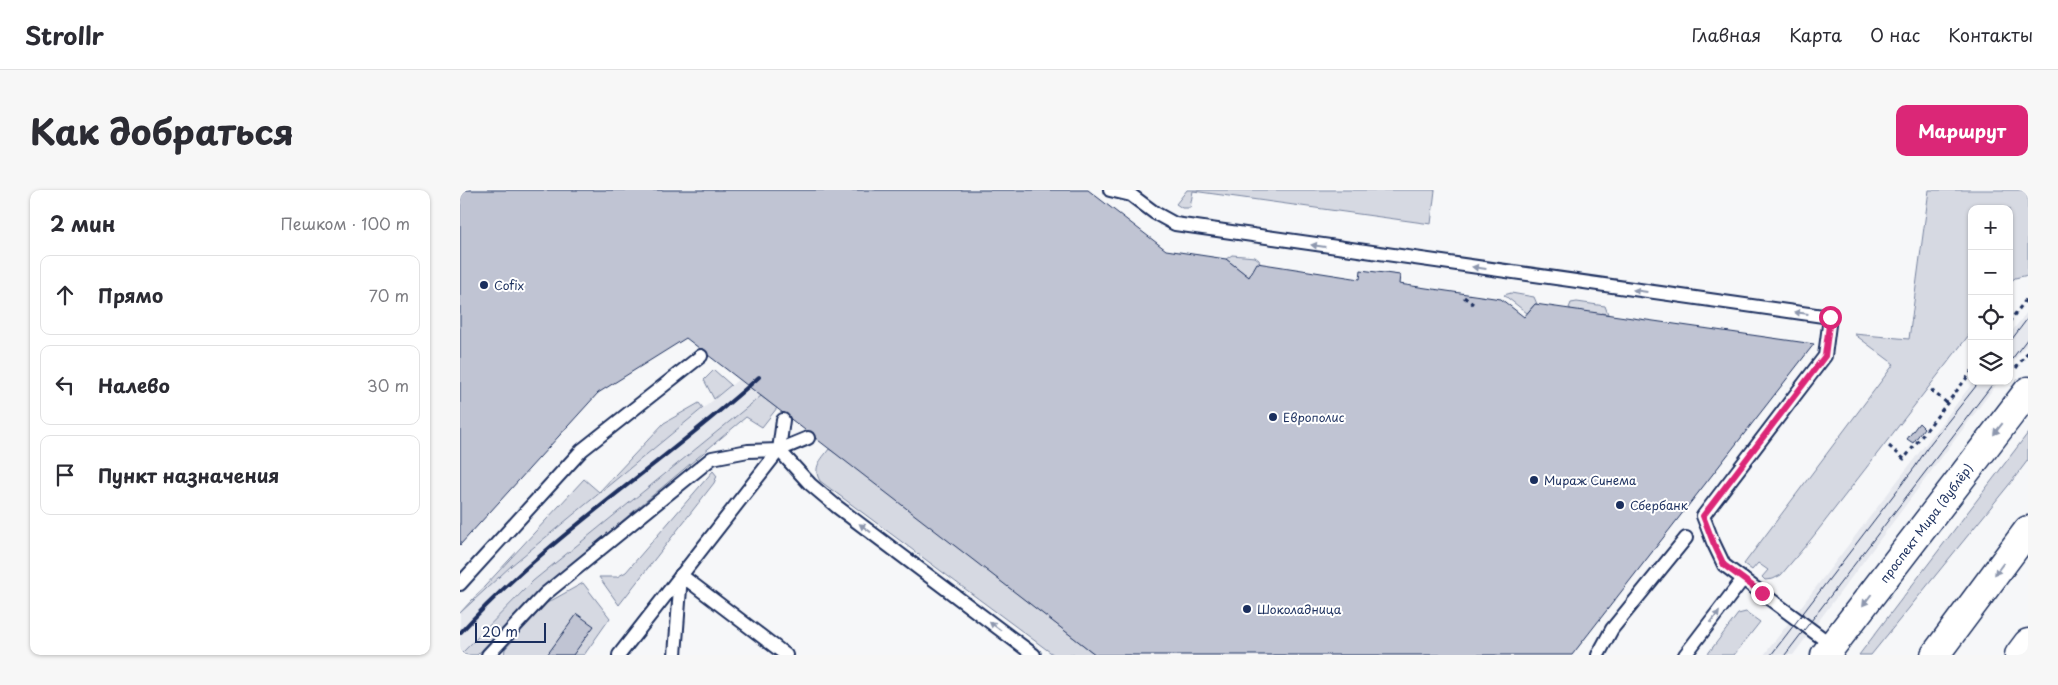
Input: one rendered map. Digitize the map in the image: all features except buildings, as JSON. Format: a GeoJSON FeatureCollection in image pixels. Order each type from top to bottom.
{"type":"FeatureCollection","features":[{"type":"Feature","properties":{"kind":"main road","name":"проспект Мира (дублёр)"},"geometry":{"type":"LineString","coordinates":[[1829,650],[2021,381]]}},
{"type":"Feature","properties":{"kind":"main road"},"geometry":{"type":"LineString","coordinates":[[1935,655],[2028,530]]}},
{"type":"Feature","properties":{"kind":"main road"},"geometry":{"type":"LineString","coordinates":[[2019,655],[2028,643]]}},
{"type":"Feature","properties":{"kind":"lane"},"geometry":{"type":"LineString","coordinates":[[1110,190],[1130,192],[1155,213],[1175,224],[1830,317],[1825,356],[1703,516],[1724,565],[1829,650]]}},
{"type":"Feature","properties":{"kind":"lane"},"geometry":{"type":"LineString","coordinates":[[460,584],[582,450],[701,356]]}},
{"type":"Feature","properties":{"kind":"lane"},"geometry":{"type":"LineString","coordinates":[[619,655],[779,450],[783,420]]}},
{"type":"Feature","properties":{"kind":"lane"},"geometry":{"type":"LineString","coordinates":[[488,655],[545,594],[712,458],[748,451],[779,450],[808,438]]}},
{"type":"Feature","properties":{"kind":"lane"},"geometry":{"type":"LineString","coordinates":[[779,450],[810,484],[836,506],[1034,655]]}},
{"type":"Feature","properties":{"kind":"lane"},"geometry":{"type":"LineString","coordinates":[[1598,655],[1612,629],[1686,538]]}},
{"type":"Feature","properties":{"kind":"lane"},"geometry":{"type":"LineString","coordinates":[[675,655],[681,575]]}},
{"type":"Feature","properties":{"kind":"lane"},"geometry":{"type":"LineString","coordinates":[[681,575],[786,655]]}},
{"type":"Feature","properties":{"kind":"lane"},"geometry":{"type":"LineString","coordinates":[[1685,655],[1743,579]]}},
{"type":"Feature","properties":{"kind":"path"},"geometry":{"type":"LineString","coordinates":[[1464,297],[1473,304]]}},
{"type":"Feature","properties":{"kind":"path"},"geometry":{"type":"LineString","coordinates":[[2013,317],[2028,297]]}},
{"type":"Feature","properties":{"kind":"path"},"geometry":{"type":"LineString","coordinates":[[2021,381],[2028,352]]}},
{"type":"Feature","properties":{"kind":"path"},"geometry":{"type":"LineString","coordinates":[[1888,446],[1904,459],[1968,376]]}},
{"type":"Feature","properties":{"kind":"path"},"geometry":{"type":"LineString","coordinates":[[1931,390],[1947,403]]}},
{"type":"Feature","properties":{"kind":"shaded area"},"geometry":{"type":"Polygon","coordinates":[[[1187,190],[1435,190],[1431,224],[1193,191],[1190,208],[1182,208],[1176,204],[1187,190]]]}},
{"type":"Feature","properties":{"kind":"shaded area"},"geometry":{"type":"Polygon","coordinates":[[[1929,190],[2028,190],[2028,275],[2013,280],[2013,205],[1968,205],[1968,336],[1812,538],[1781,575],[1765,580],[1762,577],[1768,570],[1758,563],[1752,570],[1744,564],[1894,364],[1854,334],[1909,339],[1929,190]]]}},
{"type":"Feature","properties":{"kind":"shaded area"},"geometry":{"type":"Polygon","coordinates":[[[1232,255],[1255,257],[1259,260],[1260,264],[1249,277],[1226,259],[1232,255]]]}},
{"type":"Feature","properties":{"kind":"shaded area"},"geometry":{"type":"Polygon","coordinates":[[[1511,293],[1534,297],[1537,304],[1527,313],[1504,295],[1511,293]]]}},
{"type":"Feature","properties":{"kind":"shaded area"},"geometry":{"type":"Polygon","coordinates":[[[1577,302],[1605,306],[1608,314],[1602,313],[1602,316],[1571,312],[1569,308],[1571,303],[1577,302]]]}},
{"type":"Feature","properties":{"kind":"shaded area"},"geometry":{"type":"Polygon","coordinates":[[[2028,311],[2028,343],[2013,362],[2013,340],[2013,330],[2028,311]]]}},
{"type":"Feature","properties":{"kind":"shaded area"},"geometry":{"type":"Polygon","coordinates":[[[714,370],[731,385],[714,399],[704,380],[714,370]]]}},
{"type":"Feature","properties":{"kind":"shaded area"},"geometry":{"type":"Polygon","coordinates":[[[739,379],[761,396],[533,581],[460,655],[460,613],[512,565],[739,379]]]}},
{"type":"Feature","properties":{"kind":"shaded area"},"geometry":{"type":"Polygon","coordinates":[[[1971,385],[1996,385],[1793,655],[1764,655],[1971,385]]]}},
{"type":"Feature","properties":{"kind":"shaded area"},"geometry":{"type":"Polygon","coordinates":[[[761,396],[777,408],[762,427],[746,417],[541,589],[477,655],[460,655],[533,581],[761,396]]]}},
{"type":"Feature","properties":{"kind":"shaded area"},"geometry":{"type":"Polygon","coordinates":[[[699,403],[703,408],[512,565],[460,613],[584,479],[599,492],[664,423],[699,403]]]}},
{"type":"Feature","properties":{"kind":"shaded area"},"geometry":{"type":"Polygon","coordinates":[[[2028,433],[2028,460],[1871,655],[1859,655],[2028,433]]]}},
{"type":"Feature","properties":{"kind":"shaded area"},"geometry":{"type":"Polygon","coordinates":[[[829,449],[1096,655],[1054,655],[820,481],[817,468],[829,449]]]}},
{"type":"Feature","properties":{"kind":"shaded area"},"geometry":{"type":"Polygon","coordinates":[[[713,471],[717,476],[714,483],[619,605],[599,577],[617,577],[626,572],[713,471]]]}},
{"type":"Feature","properties":{"kind":"shaded area"},"geometry":{"type":"Polygon","coordinates":[[[583,583],[610,618],[584,655],[504,655],[505,649],[547,603],[583,583]]]}},
{"type":"Feature","properties":{"kind":"shaded area"},"geometry":{"type":"Polygon","coordinates":[[[1746,612],[1760,622],[1734,655],[1707,655],[1738,614],[1746,612]]]}},
{"type":"Feature","properties":{"kind":"tram line"},"geometry":{"type":"LineString","coordinates":[[2011,340],[2028,318]]}},
{"type":"Feature","properties":{"kind":"tram line"},"geometry":{"type":"LineString","coordinates":[[2013,358],[2028,338]]}},
{"type":"Feature","properties":{"kind":"tram line"},"geometry":{"type":"LineString","coordinates":[[1771,655],[1977,385]]}},
{"type":"Feature","properties":{"kind":"tram line"},"geometry":{"type":"LineString","coordinates":[[1785,655],[1992,385]]}},
{"type":"Feature","properties":{"kind":"railway"},"geometry":{"type":"LineString","coordinates":[[460,633],[494,597],[568,532],[684,440],[759,377]]}},
{"type":"Feature","properties":{"kind":"place","name":"Cofix"},"geometry":{"type":"Point","coordinates":[484,285]}},
{"type":"Feature","properties":{"kind":"place","name":"Европолис"},"geometry":{"type":"Point","coordinates":[1273,417]}},
{"type":"Feature","properties":{"kind":"place","name":"Мираж Синема"},"geometry":{"type":"Point","coordinates":[1534,480]}},
{"type":"Feature","properties":{"kind":"place","name":"Сбербанк"},"geometry":{"type":"Point","coordinates":[1620,505]}},
{"type":"Feature","properties":{"kind":"place","name":"Шоколадница"},"geometry":{"type":"Point","coordinates":[1247,609]}},
{"type":"Feature","properties":{"kind":"route"},"geometry":{"type":"LineString","coordinates":[[1762,593],[1724,565],[1703,516],[1825,356],[1830,317]]}}]}
